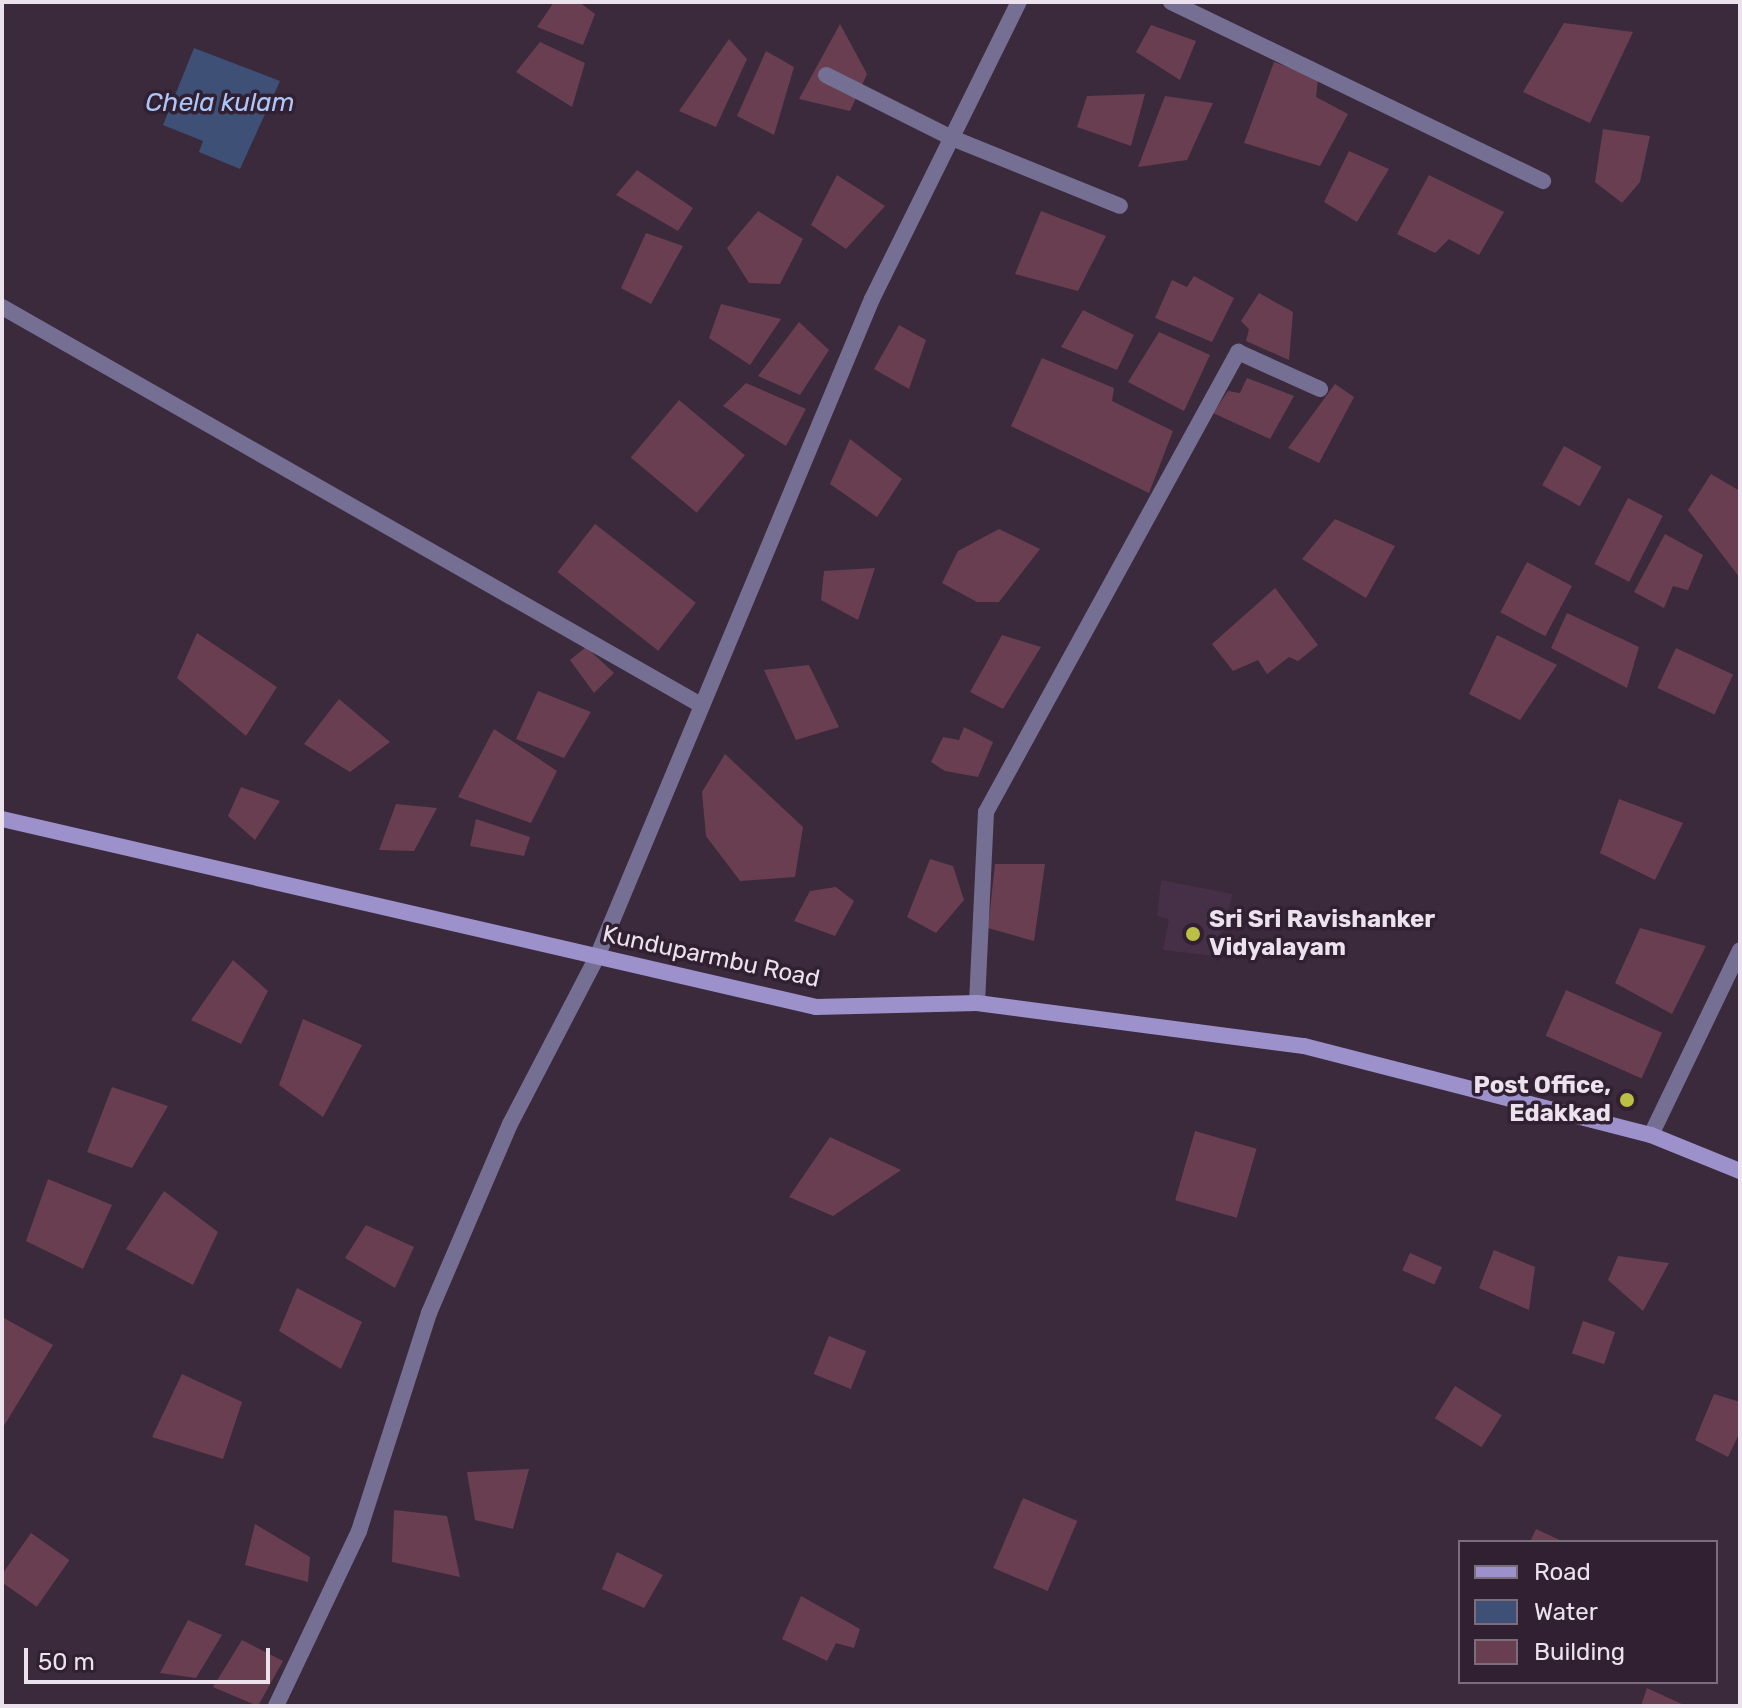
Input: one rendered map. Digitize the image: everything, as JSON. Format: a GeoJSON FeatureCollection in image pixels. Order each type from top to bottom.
{"type":"FeatureCollection","features":[{"type":"Feature","properties":{"kind":"main road","name":"Kunduparmbu Road"},"geometry":{"type":"LineString","coordinates":[[2,819],[816,1007],[977,1003],[1304,1046],[1651,1135],[1740,1171]]}},
{"type":"Feature","properties":{"kind":"street"},"geometry":{"type":"LineString","coordinates":[[276,1706],[359,1531],[429,1313],[485,1182],[597,957],[872,299],[1019,2]]}},
{"type":"Feature","properties":{"kind":"street"},"geometry":{"type":"LineString","coordinates":[[1171,2],[1543,181]]}},
{"type":"Feature","properties":{"kind":"street"},"geometry":{"type":"LineString","coordinates":[[826,75],[952,138],[1120,206]]}},
{"type":"Feature","properties":{"kind":"street"},"geometry":{"type":"LineString","coordinates":[[2,307],[701,705]]}},
{"type":"Feature","properties":{"kind":"street"},"geometry":{"type":"LineString","coordinates":[[977,1003],[986,812],[1238,352],[1320,389]]}},
{"type":"Feature","properties":{"kind":"street"},"geometry":{"type":"LineString","coordinates":[[1651,1135],[1740,950]]}},
{"type":"Feature","properties":{"kind":"shaded area","name":"Sri Sri Ravishanker Vidyalayam"},"geometry":{"type":"Polygon","coordinates":[[[1161,880],[1233,894],[1214,956],[1163,950],[1169,919],[1157,916],[1161,880]]]}},
{"type":"Feature","properties":{"kind":"water","name":"Chela kulam"},"geometry":{"type":"Polygon","coordinates":[[[194,48],[280,81],[240,169],[199,152],[203,141],[163,125],[194,48]]]}},
{"type":"Feature","properties":{"kind":"building"},"geometry":{"type":"Polygon","coordinates":[[[554,2],[579,2],[595,14],[583,45],[537,27],[554,2]]]}},
{"type":"Feature","properties":{"kind":"building"},"geometry":{"type":"Polygon","coordinates":[[[1564,23],[1633,32],[1590,123],[1523,92],[1564,23]]]}},
{"type":"Feature","properties":{"kind":"building"},"geometry":{"type":"Polygon","coordinates":[[[840,24],[867,74],[850,111],[799,99],[840,24]]]}},
{"type":"Feature","properties":{"kind":"building"},"geometry":{"type":"Polygon","coordinates":[[[1151,25],[1196,41],[1180,80],[1136,52],[1151,25]]]}},
{"type":"Feature","properties":{"kind":"building"},"geometry":{"type":"Polygon","coordinates":[[[729,39],[747,59],[716,127],[679,111],[729,39]]]}},
{"type":"Feature","properties":{"kind":"building"},"geometry":{"type":"Polygon","coordinates":[[[540,42],[585,63],[572,107],[516,72],[540,42]]]}},
{"type":"Feature","properties":{"kind":"building"},"geometry":{"type":"Polygon","coordinates":[[[766,51],[794,67],[774,135],[737,116],[766,51]]]}},
{"type":"Feature","properties":{"kind":"building"},"geometry":{"type":"Polygon","coordinates":[[[1274,62],[1318,78],[1316,97],[1348,114],[1320,166],[1244,143],[1274,62]]]}},
{"type":"Feature","properties":{"kind":"building"},"geometry":{"type":"Polygon","coordinates":[[[1145,94],[1131,146],[1077,127],[1087,96],[1145,94]]]}},
{"type":"Feature","properties":{"kind":"building"},"geometry":{"type":"Polygon","coordinates":[[[1165,96],[1213,103],[1187,160],[1138,167],[1165,96]]]}},
{"type":"Feature","properties":{"kind":"building"},"geometry":{"type":"Polygon","coordinates":[[[1603,129],[1650,136],[1640,182],[1622,203],[1595,182],[1603,129]]]}},
{"type":"Feature","properties":{"kind":"building"},"geometry":{"type":"Polygon","coordinates":[[[1349,151],[1389,169],[1357,222],[1324,202],[1349,151]]]}},
{"type":"Feature","properties":{"kind":"building"},"geometry":{"type":"Polygon","coordinates":[[[637,170],[693,208],[678,231],[616,195],[637,170]]]}},
{"type":"Feature","properties":{"kind":"building"},"geometry":{"type":"Polygon","coordinates":[[[837,175],[885,206],[846,249],[811,225],[837,175]]]}},
{"type":"Feature","properties":{"kind":"building"},"geometry":{"type":"Polygon","coordinates":[[[1429,175],[1504,212],[1479,255],[1449,239],[1435,253],[1397,234],[1429,175]]]}},
{"type":"Feature","properties":{"kind":"building"},"geometry":{"type":"Polygon","coordinates":[[[758,211],[803,239],[780,284],[749,283],[727,248],[758,211]]]}},
{"type":"Feature","properties":{"kind":"building"},"geometry":{"type":"Polygon","coordinates":[[[1041,211],[1106,236],[1078,291],[1015,274],[1041,211]]]}},
{"type":"Feature","properties":{"kind":"building"},"geometry":{"type":"Polygon","coordinates":[[[646,233],[683,246],[651,304],[621,288],[646,233]]]}},
{"type":"Feature","properties":{"kind":"building"},"geometry":{"type":"Polygon","coordinates":[[[1194,276],[1234,298],[1212,342],[1155,318],[1172,280],[1187,287],[1194,276]]]}},
{"type":"Feature","properties":{"kind":"building"},"geometry":{"type":"Polygon","coordinates":[[[1259,293],[1293,312],[1289,360],[1246,341],[1249,329],[1241,321],[1259,293]]]}},
{"type":"Feature","properties":{"kind":"building"},"geometry":{"type":"Polygon","coordinates":[[[721,304],[781,319],[750,365],[709,338],[721,304]]]}},
{"type":"Feature","properties":{"kind":"building"},"geometry":{"type":"Polygon","coordinates":[[[1083,310],[1134,335],[1117,370],[1061,347],[1083,310]]]}},
{"type":"Feature","properties":{"kind":"building"},"geometry":{"type":"Polygon","coordinates":[[[799,322],[829,350],[800,395],[758,376],[799,322]]]}},
{"type":"Feature","properties":{"kind":"building"},"geometry":{"type":"Polygon","coordinates":[[[899,325],[926,340],[909,389],[874,369],[899,325]]]}},
{"type":"Feature","properties":{"kind":"building"},"geometry":{"type":"Polygon","coordinates":[[[1159,332],[1210,355],[1184,411],[1128,382],[1159,332]]]}},
{"type":"Feature","properties":{"kind":"building"},"geometry":{"type":"Polygon","coordinates":[[[1042,358],[1114,388],[1112,401],[1173,431],[1149,493],[1011,426],[1042,358]]]}},
{"type":"Feature","properties":{"kind":"building"},"geometry":{"type":"Polygon","coordinates":[[[1247,378],[1294,396],[1270,439],[1213,413],[1228,391],[1240,393],[1247,378]]]}},
{"type":"Feature","properties":{"kind":"building"},"geometry":{"type":"Polygon","coordinates":[[[746,383],[806,409],[786,446],[723,406],[746,383]]]}},
{"type":"Feature","properties":{"kind":"building"},"geometry":{"type":"Polygon","coordinates":[[[1335,384],[1354,397],[1319,463],[1288,448],[1335,384]]]}},
{"type":"Feature","properties":{"kind":"building"},"geometry":{"type":"Polygon","coordinates":[[[679,400],[745,455],[697,513],[631,457],[679,400]]]}},
{"type":"Feature","properties":{"kind":"building"},"geometry":{"type":"Polygon","coordinates":[[[850,439],[902,479],[877,517],[830,484],[850,439]]]}},
{"type":"Feature","properties":{"kind":"building"},"geometry":{"type":"Polygon","coordinates":[[[1564,446],[1602,467],[1580,506],[1542,485],[1564,446]]]}},
{"type":"Feature","properties":{"kind":"building"},"geometry":{"type":"Polygon","coordinates":[[[1711,474],[1740,491],[1740,578],[1688,510],[1711,474]]]}},
{"type":"Feature","properties":{"kind":"building"},"geometry":{"type":"Polygon","coordinates":[[[1628,498],[1663,516],[1629,582],[1594,564],[1628,498]]]}},
{"type":"Feature","properties":{"kind":"building"},"geometry":{"type":"Polygon","coordinates":[[[1335,519],[1395,546],[1366,598],[1302,559],[1335,519]]]}},
{"type":"Feature","properties":{"kind":"building"},"geometry":{"type":"Polygon","coordinates":[[[595,524],[696,603],[658,651],[557,572],[595,524]]]}},
{"type":"Feature","properties":{"kind":"building"},"geometry":{"type":"Polygon","coordinates":[[[999,529],[1040,549],[999,602],[977,602],[942,583],[958,551],[999,529]]]}},
{"type":"Feature","properties":{"kind":"building"},"geometry":{"type":"Polygon","coordinates":[[[1665,534],[1703,555],[1688,590],[1673,586],[1664,608],[1634,592],[1665,534]]]}},
{"type":"Feature","properties":{"kind":"building"},"geometry":{"type":"Polygon","coordinates":[[[1527,562],[1572,586],[1545,636],[1500,612],[1527,562]]]}},
{"type":"Feature","properties":{"kind":"building"},"geometry":{"type":"Polygon","coordinates":[[[875,568],[858,620],[821,600],[824,571],[875,568]]]}},
{"type":"Feature","properties":{"kind":"building"},"geometry":{"type":"Polygon","coordinates":[[[1275,588],[1318,645],[1298,661],[1289,657],[1267,674],[1258,660],[1233,671],[1212,644],[1275,588]]]}},
{"type":"Feature","properties":{"kind":"building"},"geometry":{"type":"Polygon","coordinates":[[[1567,613],[1639,647],[1627,688],[1551,648],[1567,613]]]}},
{"type":"Feature","properties":{"kind":"building"},"geometry":{"type":"Polygon","coordinates":[[[197,633],[277,687],[246,736],[177,678],[197,633]]]}},
{"type":"Feature","properties":{"kind":"building"},"geometry":{"type":"Polygon","coordinates":[[[1002,635],[1041,647],[1003,709],[970,692],[1002,635]]]}},
{"type":"Feature","properties":{"kind":"building"},"geometry":{"type":"Polygon","coordinates":[[[1497,635],[1557,665],[1520,720],[1469,694],[1497,635]]]}},
{"type":"Feature","properties":{"kind":"building"},"geometry":{"type":"Polygon","coordinates":[[[586,647],[614,673],[594,693],[570,660],[586,647]]]}},
{"type":"Feature","properties":{"kind":"building"},"geometry":{"type":"Polygon","coordinates":[[[1676,648],[1733,675],[1715,715],[1657,688],[1676,648]]]}},
{"type":"Feature","properties":{"kind":"building"},"geometry":{"type":"Polygon","coordinates":[[[809,665],[839,727],[796,740],[764,670],[809,665]]]}},
{"type":"Feature","properties":{"kind":"building"},"geometry":{"type":"Polygon","coordinates":[[[538,691],[591,712],[564,758],[516,739],[538,691]]]}},
{"type":"Feature","properties":{"kind":"building"},"geometry":{"type":"Polygon","coordinates":[[[339,699],[390,742],[350,772],[304,744],[339,699]]]}},
{"type":"Feature","properties":{"kind":"building"},"geometry":{"type":"Polygon","coordinates":[[[964,727],[993,742],[978,777],[945,771],[931,762],[943,737],[959,740],[964,727]]]}},
{"type":"Feature","properties":{"kind":"building"},"geometry":{"type":"Polygon","coordinates":[[[494,729],[557,771],[531,823],[458,797],[494,729]]]}},
{"type":"Feature","properties":{"kind":"building"},"geometry":{"type":"Polygon","coordinates":[[[725,754],[803,827],[795,877],[740,881],[706,836],[702,792],[725,754]]]}},
{"type":"Feature","properties":{"kind":"building"},"geometry":{"type":"Polygon","coordinates":[[[241,787],[280,801],[255,840],[228,816],[241,787]]]}},
{"type":"Feature","properties":{"kind":"building"},"geometry":{"type":"Polygon","coordinates":[[[1619,799],[1683,823],[1655,880],[1600,853],[1619,799]]]}},
{"type":"Feature","properties":{"kind":"building"},"geometry":{"type":"Polygon","coordinates":[[[396,804],[437,808],[414,851],[379,850],[396,804]]]}},
{"type":"Feature","properties":{"kind":"building"},"geometry":{"type":"Polygon","coordinates":[[[476,819],[530,837],[524,856],[470,846],[476,819]]]}},
{"type":"Feature","properties":{"kind":"building"},"geometry":{"type":"Polygon","coordinates":[[[930,859],[953,866],[964,900],[936,933],[907,917],[930,859]]]}},
{"type":"Feature","properties":{"kind":"building"},"geometry":{"type":"Polygon","coordinates":[[[995,864],[1045,864],[1034,941],[988,928],[995,864]]]}},
{"type":"Feature","properties":{"kind":"building"},"geometry":{"type":"Polygon","coordinates":[[[836,887],[854,901],[835,936],[794,921],[810,891],[836,887]]]}},
{"type":"Feature","properties":{"kind":"building"},"geometry":{"type":"Polygon","coordinates":[[[1640,928],[1706,946],[1672,1014],[1615,983],[1640,928]]]}},
{"type":"Feature","properties":{"kind":"building"},"geometry":{"type":"Polygon","coordinates":[[[233,960],[268,991],[241,1044],[191,1020],[233,960]]]}},
{"type":"Feature","properties":{"kind":"building"},"geometry":{"type":"Polygon","coordinates":[[[1566,990],[1662,1033],[1642,1078],[1546,1036],[1566,990]]]}},
{"type":"Feature","properties":{"kind":"building"},"geometry":{"type":"Polygon","coordinates":[[[303,1019],[362,1045],[323,1117],[279,1085],[303,1019]]]}},
{"type":"Feature","properties":{"kind":"building"},"geometry":{"type":"Polygon","coordinates":[[[112,1087],[168,1106],[132,1168],[87,1152],[112,1087]]]}},
{"type":"Feature","properties":{"kind":"building"},"geometry":{"type":"Polygon","coordinates":[[[1195,1131],[1257,1149],[1237,1218],[1175,1200],[1195,1131]]]}},
{"type":"Feature","properties":{"kind":"building"},"geometry":{"type":"Polygon","coordinates":[[[830,1137],[901,1170],[833,1216],[789,1197],[830,1137]]]}},
{"type":"Feature","properties":{"kind":"building"},"geometry":{"type":"Polygon","coordinates":[[[48,1179],[112,1205],[83,1269],[26,1241],[48,1179]]]}},
{"type":"Feature","properties":{"kind":"building"},"geometry":{"type":"Polygon","coordinates":[[[164,1191],[218,1232],[193,1285],[126,1249],[164,1191]]]}},
{"type":"Feature","properties":{"kind":"building"},"geometry":{"type":"Polygon","coordinates":[[[366,1225],[414,1247],[395,1288],[345,1258],[366,1225]]]}},
{"type":"Feature","properties":{"kind":"building"},"geometry":{"type":"Polygon","coordinates":[[[1494,1250],[1535,1267],[1529,1310],[1479,1288],[1494,1250]]]}},
{"type":"Feature","properties":{"kind":"building"},"geometry":{"type":"Polygon","coordinates":[[[1410,1253],[1442,1267],[1434,1285],[1402,1270],[1410,1253]]]}},
{"type":"Feature","properties":{"kind":"building"},"geometry":{"type":"Polygon","coordinates":[[[1618,1256],[1669,1263],[1643,1311],[1608,1280],[1618,1256]]]}},
{"type":"Feature","properties":{"kind":"building"},"geometry":{"type":"Polygon","coordinates":[[[297,1288],[362,1322],[341,1369],[279,1331],[297,1288]]]}},
{"type":"Feature","properties":{"kind":"building"},"geometry":{"type":"Polygon","coordinates":[[[2,1317],[53,1345],[2,1429],[2,1317]]]}},
{"type":"Feature","properties":{"kind":"building"},"geometry":{"type":"Polygon","coordinates":[[[1583,1321],[1615,1332],[1604,1364],[1572,1353],[1583,1321]]]}},
{"type":"Feature","properties":{"kind":"building"},"geometry":{"type":"Polygon","coordinates":[[[829,1336],[866,1351],[851,1389],[814,1374],[829,1336]]]}},
{"type":"Feature","properties":{"kind":"building"},"geometry":{"type":"Polygon","coordinates":[[[182,1374],[242,1402],[223,1459],[152,1437],[182,1374]]]}},
{"type":"Feature","properties":{"kind":"building"},"geometry":{"type":"Polygon","coordinates":[[[1455,1386],[1502,1415],[1482,1447],[1435,1418],[1455,1386]]]}},
{"type":"Feature","properties":{"kind":"building"},"geometry":{"type":"Polygon","coordinates":[[[1714,1394],[1740,1402],[1740,1432],[1728,1457],[1695,1440],[1714,1394]]]}},
{"type":"Feature","properties":{"kind":"building"},"geometry":{"type":"Polygon","coordinates":[[[529,1469],[513,1529],[475,1520],[467,1472],[529,1469]]]}},
{"type":"Feature","properties":{"kind":"building"},"geometry":{"type":"Polygon","coordinates":[[[1023,1498],[1077,1521],[1048,1591],[993,1568],[1023,1498]]]}},
{"type":"Feature","properties":{"kind":"building"},"geometry":{"type":"Polygon","coordinates":[[[394,1510],[447,1516],[460,1577],[392,1562],[394,1510]]]}},
{"type":"Feature","properties":{"kind":"building"},"geometry":{"type":"Polygon","coordinates":[[[255,1524],[310,1557],[308,1582],[245,1565],[255,1524]]]}},
{"type":"Feature","properties":{"kind":"building"},"geometry":{"type":"Polygon","coordinates":[[[1536,1529],[1560,1540],[1531,1540],[1536,1529]]]}},
{"type":"Feature","properties":{"kind":"building"},"geometry":{"type":"Polygon","coordinates":[[[31,1533],[70,1560],[37,1607],[2,1582],[2,1574],[31,1533]]]}},
{"type":"Feature","properties":{"kind":"building"},"geometry":{"type":"Polygon","coordinates":[[[617,1552],[663,1575],[644,1608],[602,1589],[617,1552]]]}},
{"type":"Feature","properties":{"kind":"building"},"geometry":{"type":"Polygon","coordinates":[[[801,1596],[860,1629],[854,1648],[836,1643],[827,1661],[782,1639],[801,1596]]]}},
{"type":"Feature","properties":{"kind":"building"},"geometry":{"type":"Polygon","coordinates":[[[188,1620],[222,1635],[196,1678],[160,1673],[188,1620]]]}},
{"type":"Feature","properties":{"kind":"building"},"geometry":{"type":"Polygon","coordinates":[[[242,1640],[283,1661],[258,1706],[213,1687],[242,1640]]]}},
{"type":"Feature","properties":{"kind":"building"},"geometry":{"type":"Polygon","coordinates":[[[1647,1688],[1686,1706],[1641,1706],[1647,1688]]]}},
{"type":"Feature","properties":{"kind":"place","name":"Sri Sri Ravishanker Vidyalayam"},"geometry":{"type":"Point","coordinates":[1193,934]}},
{"type":"Feature","properties":{"kind":"place","name":"Post Office, Edakkad"},"geometry":{"type":"Point","coordinates":[1627,1100]}}]}
